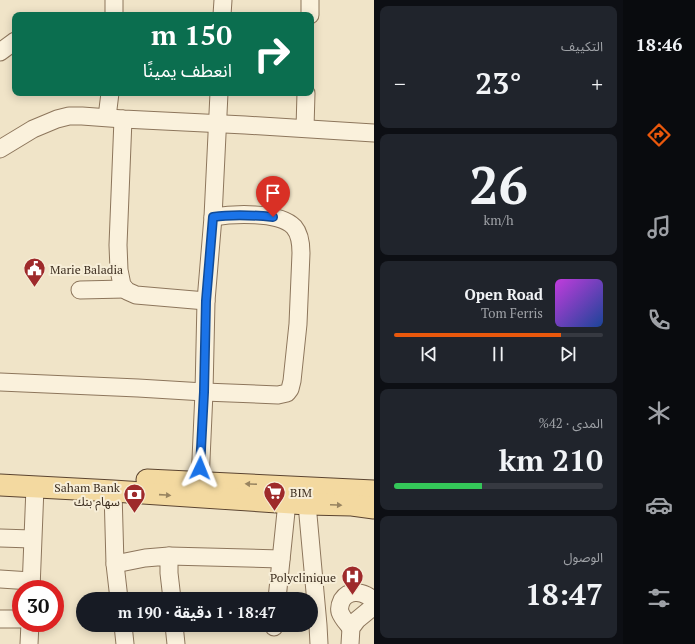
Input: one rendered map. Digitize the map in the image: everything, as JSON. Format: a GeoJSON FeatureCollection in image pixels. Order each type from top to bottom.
{"type":"FeatureCollection","features":[{"type":"Feature","properties":{"kind":"main road"},"geometry":{"type":"LineString","coordinates":[[0,474],[199,489],[297,503],[352,505],[374,508]]}},
{"type":"Feature","properties":{"kind":"main road"},"geometry":{"type":"LineString","coordinates":[[0,485],[113,491],[199,489],[374,491]]}},
{"type":"Feature","properties":{"kind":"street"},"geometry":{"type":"LineString","coordinates":[[114,0],[114,12]]}},
{"type":"Feature","properties":{"kind":"street"},"geometry":{"type":"LineString","coordinates":[[222,12],[223,0]]}},
{"type":"Feature","properties":{"kind":"street"},"geometry":{"type":"LineString","coordinates":[[310,0],[310,12]]}},
{"type":"Feature","properties":{"kind":"street"},"geometry":{"type":"LineString","coordinates":[[0,52],[12,43]]}},
{"type":"Feature","properties":{"kind":"street"},"geometry":{"type":"LineString","coordinates":[[111,96],[115,118],[118,263],[121,282],[125,289],[130,293],[139,296],[206,301]]}},
{"type":"Feature","properties":{"kind":"street"},"geometry":{"type":"LineString","coordinates":[[199,489],[204,392],[206,301],[213,217],[219,96]]}},
{"type":"Feature","properties":{"kind":"street"},"geometry":{"type":"LineString","coordinates":[[305,128],[306,96]]}},
{"type":"Feature","properties":{"kind":"street"},"geometry":{"type":"LineString","coordinates":[[0,149],[33,129],[57,118],[82,116],[374,133]]}},
{"type":"Feature","properties":{"kind":"street"},"geometry":{"type":"LineString","coordinates":[[0,382],[204,392],[287,393],[290,389],[292,381],[298,324],[301,244],[299,237],[294,227],[273,217],[228,215],[213,217]]}},
{"type":"Feature","properties":{"kind":"street"},"geometry":{"type":"LineString","coordinates":[[80,290],[125,289]]}},
{"type":"Feature","properties":{"kind":"street"},"geometry":{"type":"LineString","coordinates":[[31,580],[34,487]]}},
{"type":"Feature","properties":{"kind":"street"},"geometry":{"type":"LineString","coordinates":[[113,491],[115,564],[118,592]]}},
{"type":"Feature","properties":{"kind":"street"},"geometry":{"type":"LineString","coordinates":[[278,592],[281,559],[297,503]]}},
{"type":"Feature","properties":{"kind":"street"},"geometry":{"type":"LineString","coordinates":[[297,503],[316,595],[318,644]]}},
{"type":"Feature","properties":{"kind":"street"},"geometry":{"type":"LineString","coordinates":[[0,538],[32,539]]}},
{"type":"Feature","properties":{"kind":"street"},"geometry":{"type":"LineString","coordinates":[[115,564],[145,558],[169,556],[281,559]]}},
{"type":"Feature","properties":{"kind":"street"},"geometry":{"type":"LineString","coordinates":[[169,556],[171,592]]}},
{"type":"Feature","properties":{"kind":"street"},"geometry":{"type":"LineString","coordinates":[[0,579],[12,581]]}},
{"type":"Feature","properties":{"kind":"street"},"geometry":{"type":"LineString","coordinates":[[350,636],[340,613],[340,604],[344,597],[351,592],[362,593],[374,601]]}},
{"type":"Feature","properties":{"kind":"street"},"geometry":{"type":"LineString","coordinates":[[350,636],[357,620],[374,606]]}},
{"type":"Feature","properties":{"kind":"street"},"geometry":{"type":"LineString","coordinates":[[0,619],[12,619]]}},
{"type":"Feature","properties":{"kind":"street"},"geometry":{"type":"LineString","coordinates":[[29,644],[30,632]]}},
{"type":"Feature","properties":{"kind":"street"},"geometry":{"type":"LineString","coordinates":[[124,632],[125,644]]}},
{"type":"Feature","properties":{"kind":"street"},"geometry":{"type":"LineString","coordinates":[[175,632],[176,644]]}},
{"type":"Feature","properties":{"kind":"place","name":"Marie Baladia"},"geometry":{"type":"Point","coordinates":[35,288]}},
{"type":"Feature","properties":{"kind":"place","name":"BIM"},"geometry":{"type":"Point","coordinates":[275,512]}},
{"type":"Feature","properties":{"kind":"place","name":"Saham Bank سهام بنك"},"geometry":{"type":"Point","coordinates":[135,514]}},
{"type":"Feature","properties":{"kind":"place","name":"Polyclinique"},"geometry":{"type":"Point","coordinates":[352,596]}},
{"type":"Feature","properties":{"kind":"route"},"geometry":{"type":"LineString","coordinates":[[200,468],[204,392],[206,301],[213,217],[228,215],[273,217]]}}]}
